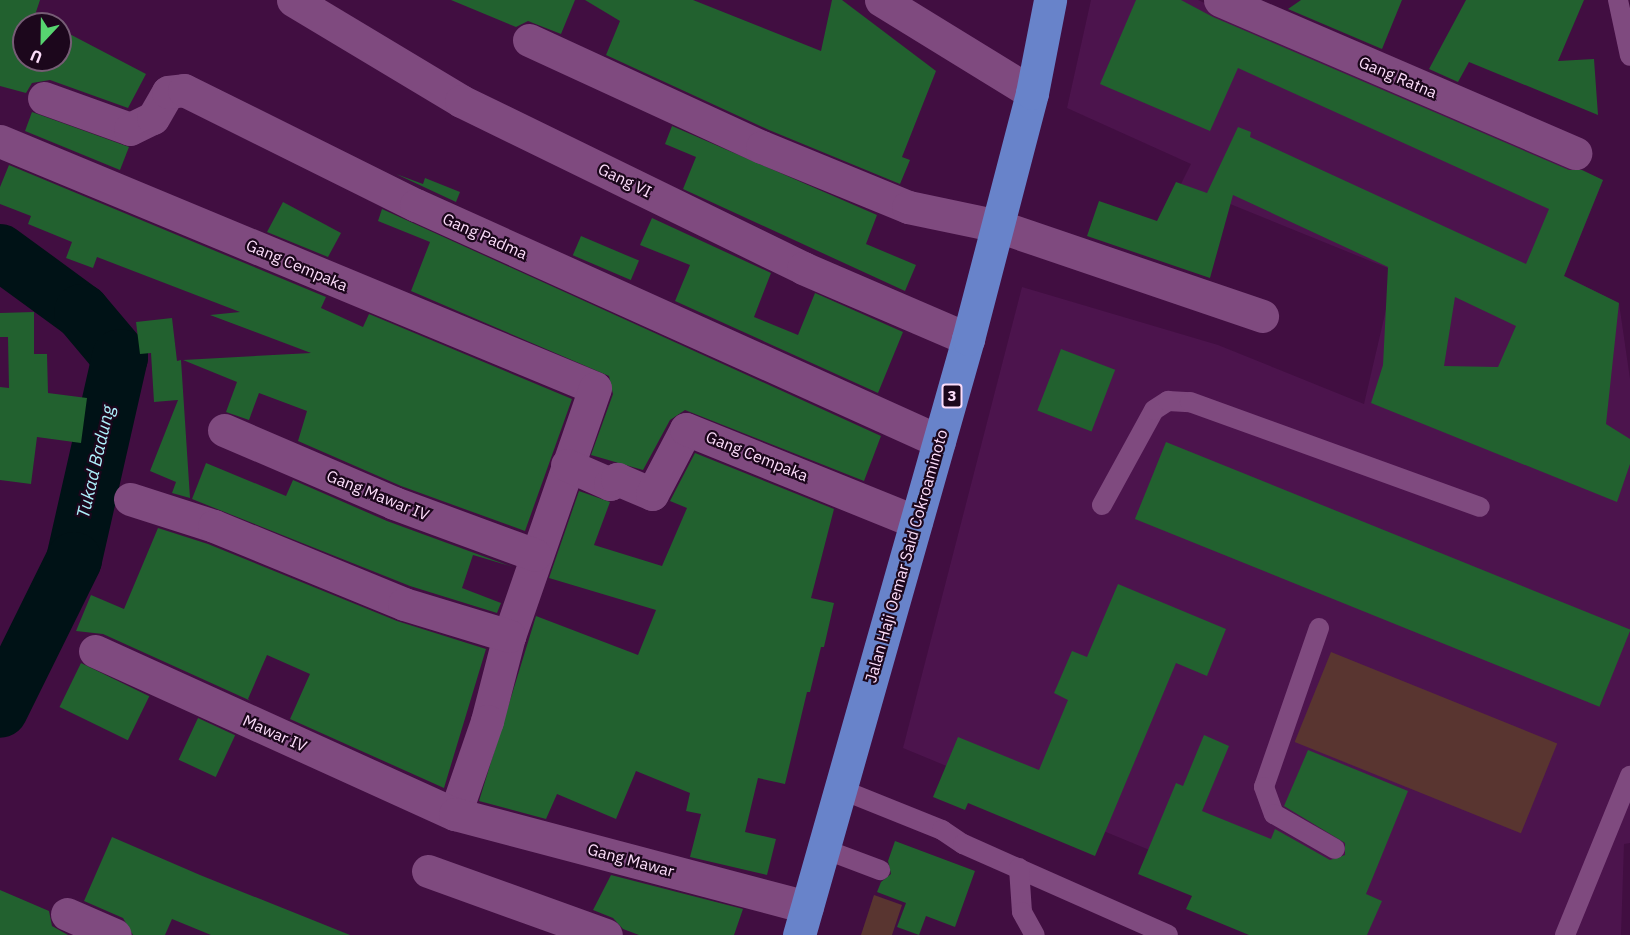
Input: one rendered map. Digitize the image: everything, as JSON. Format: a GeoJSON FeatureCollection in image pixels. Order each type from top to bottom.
{"type":"FeatureCollection","features":[{"type":"Feature","properties":{"kind":"highway","name":"Jalan Haji Oemar Said Cokroaminoto"},"geometry":{"type":"LineString","coordinates":[[803,921],[968,339],[1032,93],[1050,0]]}},
{"type":"Feature","properties":{"kind":"street","name":"Gang VI"},"geometry":{"type":"LineString","coordinates":[[293,0],[461,101],[803,267],[968,339]]}},
{"type":"Feature","properties":{"kind":"street"},"geometry":{"type":"LineString","coordinates":[[881,0],[1032,93]]}},
{"type":"Feature","properties":{"kind":"street","name":"Gang Ratna"},"geometry":{"type":"LineString","coordinates":[[1220,0],[1576,153]]}},
{"type":"Feature","properties":{"kind":"street"},"geometry":{"type":"LineString","coordinates":[[529,40],[762,147],[908,207],[998,226],[1262,316]]}},
{"type":"Feature","properties":{"kind":"street","name":"Gang Padma"},"geometry":{"type":"LineString","coordinates":[[44,98],[130,129],[153,118],[168,92],[184,90],[416,205],[939,441]]}},
{"type":"Feature","properties":{"kind":"street","name":"Gang Cempaka"},"geometry":{"type":"LineString","coordinates":[[0,141],[595,388],[567,465],[610,484],[617,479],[652,494],[686,429],[916,522]]}},
{"type":"Feature","properties":{"kind":"street","name":"Gang Mawar IV"},"geometry":{"type":"LineString","coordinates":[[224,430],[394,503],[535,555]]}},
{"type":"Feature","properties":{"kind":"street"},"geometry":{"type":"LineString","coordinates":[[455,814],[487,721],[508,636],[567,465]]}},
{"type":"Feature","properties":{"kind":"street"},"geometry":{"type":"LineString","coordinates":[[130,500],[214,526],[404,604],[508,636]]}},
{"type":"Feature","properties":{"kind":"street","name":"Mawar IV"},"geometry":{"type":"LineString","coordinates":[[95,651],[455,814]]}},
{"type":"Feature","properties":{"kind":"street","name":"Gang Mawar"},"geometry":{"type":"LineString","coordinates":[[455,814],[803,921]]}},
{"type":"Feature","properties":{"kind":"street"},"geometry":{"type":"LineString","coordinates":[[429,871],[606,935]]}},
{"type":"Feature","properties":{"kind":"street"},"geometry":{"type":"LineString","coordinates":[[67,914],[115,935]]}},
{"type":"Feature","properties":{"kind":"lane"},"geometry":{"type":"LineString","coordinates":[[1618,0],[1630,56]]}},
{"type":"Feature","properties":{"kind":"lane"},"geometry":{"type":"LineString","coordinates":[[1102,505],[1154,410],[1168,401],[1190,402],[1480,507]]}},
{"type":"Feature","properties":{"kind":"lane"},"geometry":{"type":"LineString","coordinates":[[1319,628],[1264,788],[1274,813],[1335,849]]}},
{"type":"Feature","properties":{"kind":"lane"},"geometry":{"type":"LineString","coordinates":[[1565,935],[1630,776]]}},
{"type":"Feature","properties":{"kind":"lane"},"geometry":{"type":"LineString","coordinates":[[840,789],[942,830],[963,844],[1168,935]]}},
{"type":"Feature","properties":{"kind":"lane"},"geometry":{"type":"LineString","coordinates":[[824,849],[880,870]]}},
{"type":"Feature","properties":{"kind":"lane"},"geometry":{"type":"LineString","coordinates":[[1019,868],[1022,912],[1035,935]]}},
{"type":"Feature","properties":{"kind":"shaded area"},"geometry":{"type":"Polygon","coordinates":[[[1091,0],[1198,0],[1603,180],[1564,276],[1619,303],[1630,379],[1630,843],[1624,844],[1621,935],[1355,935],[903,748],[1022,287],[1218,345],[1364,404],[1395,271],[1181,184],[1191,164],[1067,108],[1091,0]]]}},
{"type":"Feature","properties":{"kind":"shaded area"},"geometry":{"type":"Polygon","coordinates":[[[1331,652],[1557,743],[1521,833],[1295,742],[1331,652]]]}},
{"type":"Feature","properties":{"kind":"shaded area"},"geometry":{"type":"Polygon","coordinates":[[[874,895],[902,905],[892,935],[861,935],[874,895]]]}},
{"type":"Feature","properties":{"kind":"building"},"geometry":{"type":"Polygon","coordinates":[[[0,0],[40,0],[36,12],[12,12],[12,72],[72,72],[72,35],[146,74],[128,108],[50,80],[32,83],[26,93],[0,86],[0,0]]]}},
{"type":"Feature","properties":{"kind":"building"},"geometry":{"type":"Polygon","coordinates":[[[451,0],[575,0],[561,34],[528,21],[516,27],[451,0]]]}},
{"type":"Feature","properties":{"kind":"building"},"geometry":{"type":"Polygon","coordinates":[[[585,0],[693,0],[821,51],[832,0],[842,0],[936,71],[902,157],[910,160],[900,184],[769,130],[606,55],[620,21],[585,0]]]}},
{"type":"Feature","properties":{"kind":"building"},"geometry":{"type":"Polygon","coordinates":[[[1136,0],[1181,0],[1213,17],[1569,170],[1582,170],[1603,180],[1564,276],[1619,303],[1606,424],[1630,439],[1630,464],[1617,502],[1371,403],[1383,365],[1388,267],[1233,195],[1210,278],[1087,236],[1099,201],[1157,221],[1176,182],[1207,193],[1238,127],[1251,132],[1250,137],[1526,264],[1549,209],[1238,68],[1210,131],[1100,84],[1136,0]],[[1455,297],[1444,366],[1498,367],[1516,326],[1455,297]]]}},
{"type":"Feature","properties":{"kind":"building"},"geometry":{"type":"Polygon","coordinates":[[[1301,0],[1402,0],[1382,49],[1288,9],[1301,0]]]}},
{"type":"Feature","properties":{"kind":"building"},"geometry":{"type":"Polygon","coordinates":[[[1466,0],[1584,0],[1558,61],[1594,59],[1598,115],[1469,62],[1458,82],[1429,69],[1466,0]]]}},
{"type":"Feature","properties":{"kind":"building"},"geometry":{"type":"Polygon","coordinates":[[[32,112],[129,147],[120,170],[25,131],[32,112]]]}},
{"type":"Feature","properties":{"kind":"building"},"geometry":{"type":"Polygon","coordinates":[[[672,126],[877,215],[866,244],[916,265],[905,291],[683,189],[696,157],[665,144],[672,126]]]}},
{"type":"Feature","properties":{"kind":"building"},"geometry":{"type":"Polygon","coordinates":[[[9,165],[326,297],[321,308],[363,327],[369,314],[572,399],[525,531],[401,486],[298,441],[307,411],[259,393],[249,420],[226,412],[237,382],[183,360],[311,353],[210,315],[240,312],[97,257],[93,268],[66,258],[72,242],[28,224],[31,216],[0,204],[0,187],[9,165]]]}},
{"type":"Feature","properties":{"kind":"building"},"geometry":{"type":"Polygon","coordinates":[[[396,174],[423,184],[425,178],[460,192],[456,202],[396,174]]]}},
{"type":"Feature","properties":{"kind":"building"},"geometry":{"type":"Polygon","coordinates":[[[283,202],[341,233],[328,257],[267,232],[283,202]]]}},
{"type":"Feature","properties":{"kind":"building"},"geometry":{"type":"Polygon","coordinates":[[[382,209],[881,436],[864,481],[685,410],[670,420],[643,470],[591,455],[613,394],[609,376],[411,291],[430,242],[378,221],[382,209]]]}},
{"type":"Feature","properties":{"kind":"building"},"geometry":{"type":"Polygon","coordinates":[[[652,218],[771,273],[754,317],[798,335],[815,293],[903,332],[878,393],[675,301],[690,265],[640,245],[652,218]]]}},
{"type":"Feature","properties":{"kind":"building"},"geometry":{"type":"Polygon","coordinates":[[[581,236],[639,261],[631,280],[573,255],[581,236]]]}},
{"type":"Feature","properties":{"kind":"building"},"geometry":{"type":"Polygon","coordinates":[[[34,312],[34,354],[47,354],[48,393],[87,398],[81,443],[37,437],[31,484],[0,480],[0,387],[9,388],[8,337],[0,337],[0,313],[34,312]]]}},
{"type":"Feature","properties":{"kind":"building"},"geometry":{"type":"Polygon","coordinates":[[[172,318],[177,361],[181,360],[190,498],[172,493],[176,482],[150,471],[178,400],[154,402],[151,353],[140,354],[136,322],[172,318]]]}},
{"type":"Feature","properties":{"kind":"building"},"geometry":{"type":"Polygon","coordinates":[[[1061,349],[1115,370],[1091,431],[1037,411],[1061,349]]]}},
{"type":"Feature","properties":{"kind":"building"},"geometry":{"type":"Polygon","coordinates":[[[1166,442],[1630,629],[1599,707],[1135,519],[1166,442]]]}},
{"type":"Feature","properties":{"kind":"building"},"geometry":{"type":"Polygon","coordinates":[[[695,453],[834,509],[811,598],[834,603],[824,647],[821,647],[810,692],[807,692],[785,784],[758,778],[745,832],[776,839],[767,875],[690,857],[701,814],[686,811],[690,793],[636,771],[616,819],[557,794],[546,819],[479,801],[536,616],[638,655],[656,610],[549,578],[579,491],[610,502],[594,545],[662,566],[687,508],[670,501],[695,453]]]}},
{"type":"Feature","properties":{"kind":"building"},"geometry":{"type":"Polygon","coordinates":[[[206,463],[286,496],[293,480],[387,521],[513,567],[473,555],[462,588],[501,603],[497,613],[410,586],[192,499],[206,463]]]}},
{"type":"Feature","properties":{"kind":"building"},"geometry":{"type":"Polygon","coordinates":[[[158,528],[208,544],[397,621],[486,649],[444,788],[290,719],[310,674],[267,655],[248,699],[251,701],[103,634],[76,631],[91,595],[124,609],[158,528]]]}},
{"type":"Feature","properties":{"kind":"building"},"geometry":{"type":"Polygon","coordinates":[[[1118,584],[1226,629],[1207,676],[1176,663],[1095,856],[968,803],[965,810],[933,797],[958,737],[1039,770],[1068,700],[1054,693],[1072,651],[1087,657],[1118,584]]]}},
{"type":"Feature","properties":{"kind":"building"},"geometry":{"type":"Polygon","coordinates":[[[81,663],[149,696],[128,740],[60,707],[81,663]]]}},
{"type":"Feature","properties":{"kind":"building"},"geometry":{"type":"Polygon","coordinates":[[[198,718],[235,735],[216,777],[179,760],[198,718]]]}},
{"type":"Feature","properties":{"kind":"building"},"geometry":{"type":"Polygon","coordinates":[[[1204,735],[1229,746],[1202,811],[1271,839],[1275,829],[1330,860],[1345,855],[1345,843],[1284,806],[1308,750],[1408,791],[1366,894],[1382,901],[1367,935],[1249,935],[1186,909],[1192,896],[1138,874],[1176,783],[1183,786],[1204,735]]]}},
{"type":"Feature","properties":{"kind":"building"},"geometry":{"type":"Polygon","coordinates":[[[112,837],[350,935],[211,935],[172,919],[165,935],[133,935],[123,918],[84,901],[112,837]]]}},
{"type":"Feature","properties":{"kind":"building"},"geometry":{"type":"Polygon","coordinates":[[[895,841],[975,871],[955,927],[926,916],[919,935],[897,927],[906,903],[877,892],[881,882],[891,874],[888,861],[895,841]]]}},
{"type":"Feature","properties":{"kind":"building"},"geometry":{"type":"Polygon","coordinates":[[[611,875],[743,909],[734,935],[639,935],[623,929],[613,918],[593,910],[611,875]]]}},
{"type":"Feature","properties":{"kind":"building"},"geometry":{"type":"Polygon","coordinates":[[[0,890],[49,911],[52,926],[68,935],[0,935],[0,890]]]}},
{"type":"Feature","properties":{"kind":"waterway","name":"Tukad Badung"},"geometry":{"type":"LineString","coordinates":[[0,252],[82,312],[120,357],[74,560],[0,710]]}}]}
